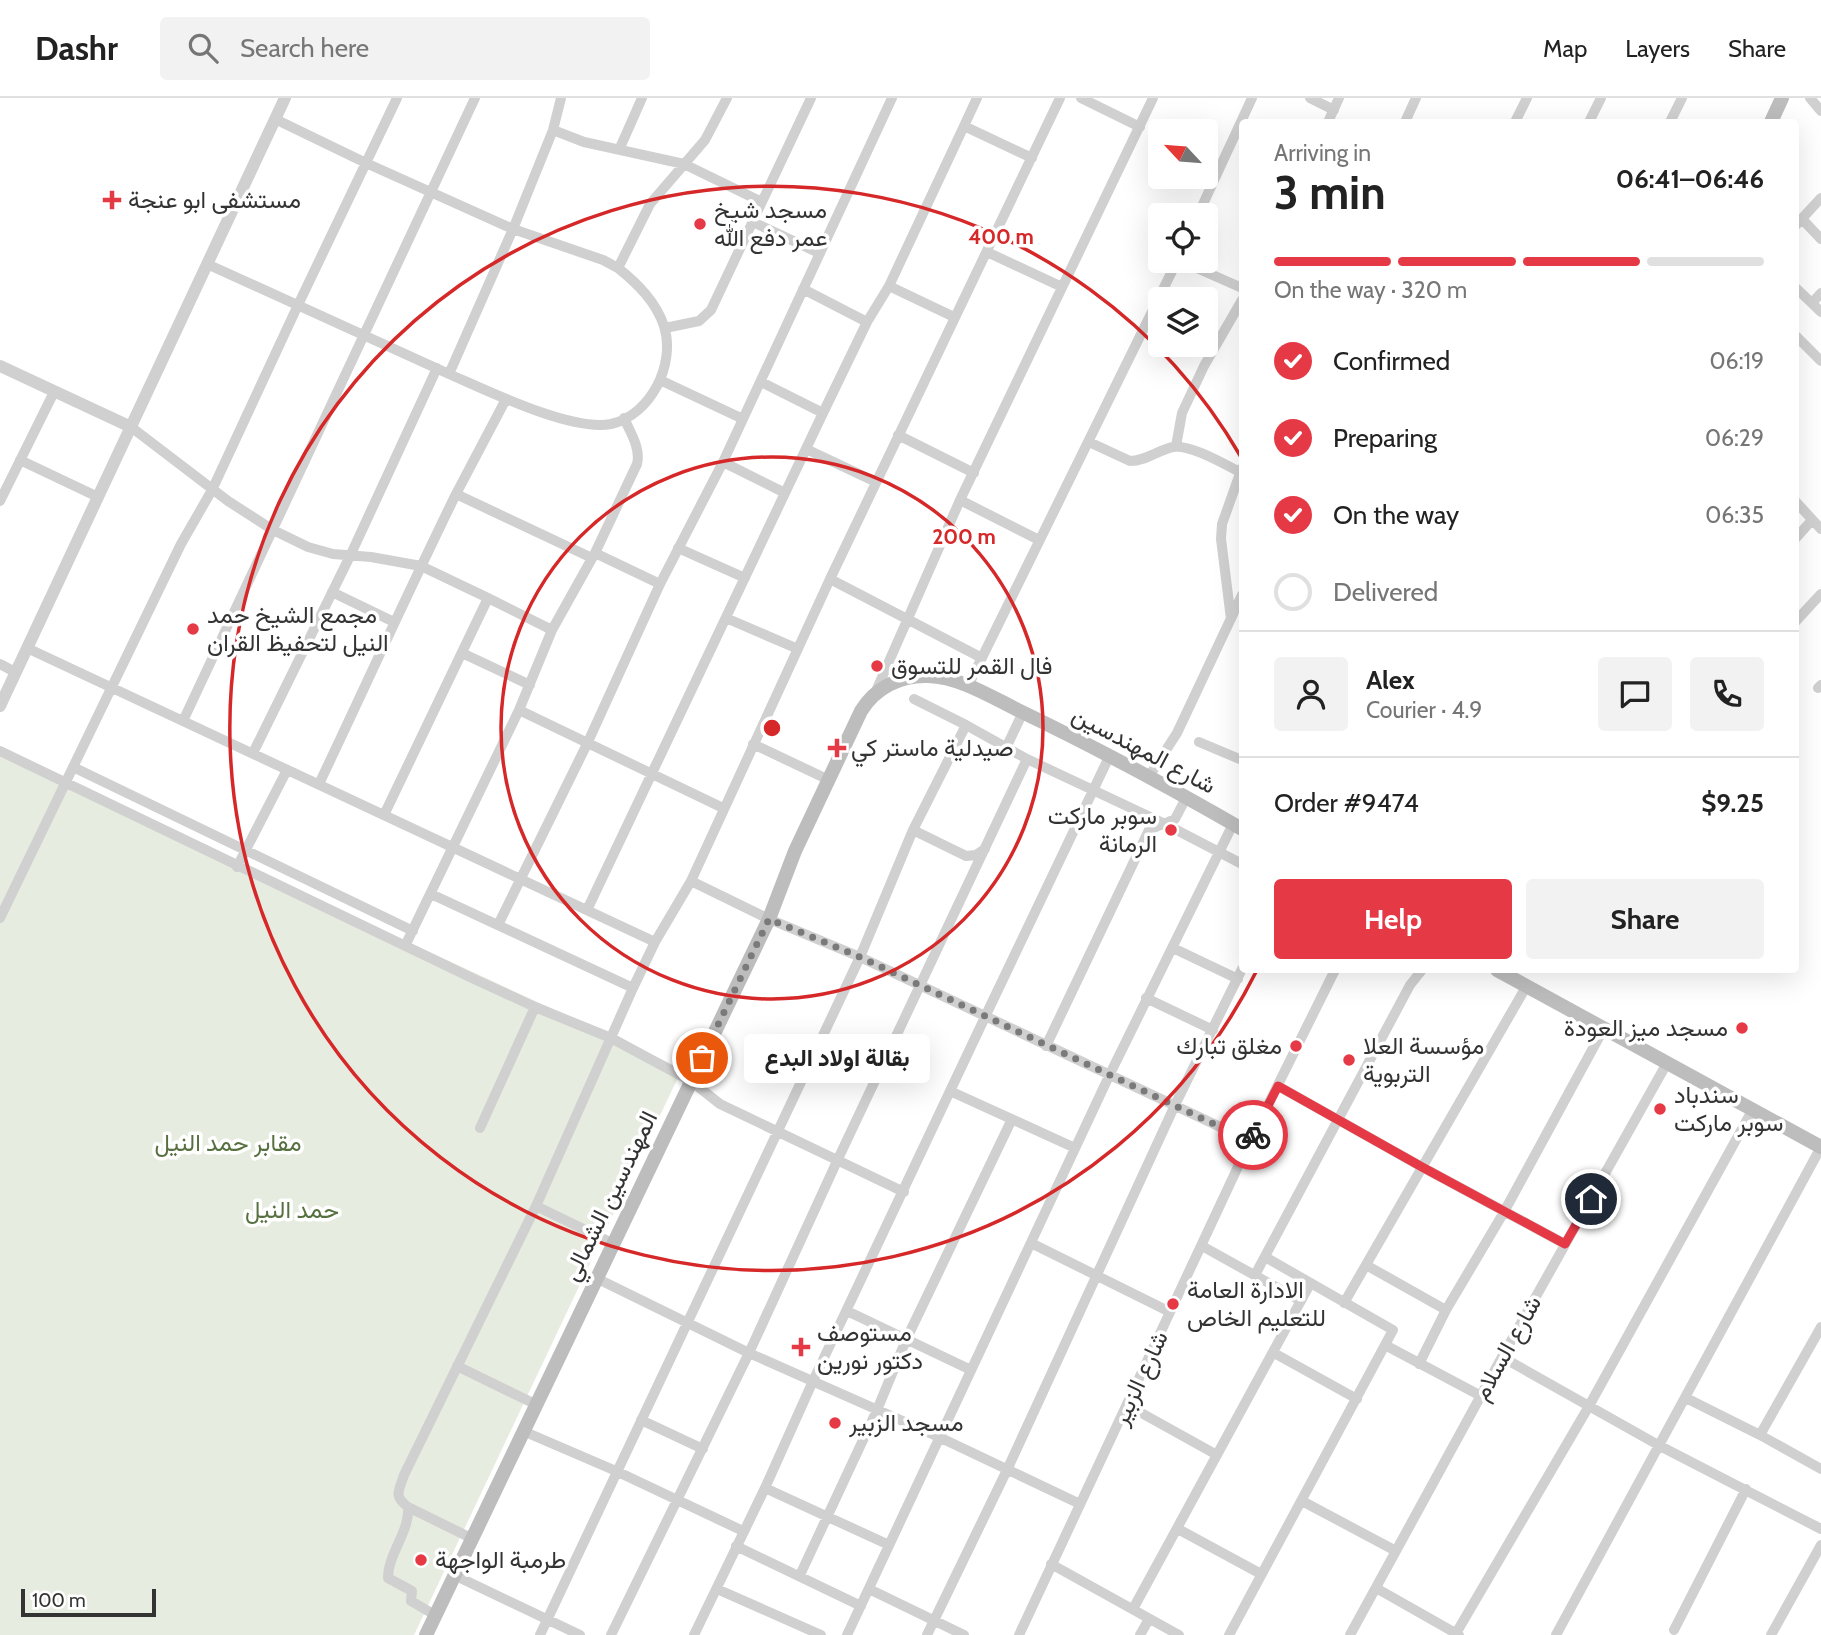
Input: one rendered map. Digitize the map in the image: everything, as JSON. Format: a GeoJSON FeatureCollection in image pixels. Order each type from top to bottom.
{"type":"FeatureCollection","features":[{"type":"Feature","properties":{"kind":"main road"},"geometry":{"type":"LineString","coordinates":[[1762,119],[1771,98]]}},
{"type":"Feature","properties":{"kind":"main road"},"geometry":{"type":"LineString","coordinates":[[1773,119],[1782,98]]}},
{"type":"Feature","properties":{"kind":"main road"},"geometry":{"type":"LineString","coordinates":[[876,691],[923,676],[939,677],[968,686],[1023,712]]}},
{"type":"Feature","properties":{"kind":"main road","name":"المهندسين الشمالي"},"geometry":{"type":"LineString","coordinates":[[426,1635],[769,919],[795,851],[861,711],[876,691]]}},
{"type":"Feature","properties":{"kind":"main road","name":"شارع المهندسين"},"geometry":{"type":"LineString","coordinates":[[1023,712],[1239,824]]}},
{"type":"Feature","properties":{"kind":"main road"},"geometry":{"type":"LineString","coordinates":[[1502,973],[1821,1147]]}},
{"type":"Feature","properties":{"kind":"street"},"geometry":{"type":"LineString","coordinates":[[0,706],[285,98]]}},
{"type":"Feature","properties":{"kind":"street"},"geometry":{"type":"LineString","coordinates":[[0,918],[181,544],[212,490],[397,98]]}},
{"type":"Feature","properties":{"kind":"street"},"geometry":{"type":"LineString","coordinates":[[183,721],[475,98]]}},
{"type":"Feature","properties":{"kind":"street"},"geometry":{"type":"LineString","coordinates":[[449,374],[513,229],[552,130],[561,98]]}},
{"type":"Feature","properties":{"kind":"street"},"geometry":{"type":"LineString","coordinates":[[619,150],[642,98]]}},
{"type":"Feature","properties":{"kind":"street"},"geometry":{"type":"LineString","coordinates":[[618,268],[650,204],[705,140],[727,98]]}},
{"type":"Feature","properties":{"kind":"street"},"geometry":{"type":"LineString","coordinates":[[665,328],[699,321],[706,316],[811,98]]}},
{"type":"Feature","properties":{"kind":"street"},"geometry":{"type":"LineString","coordinates":[[498,925],[587,744],[660,584],[723,462],[892,98]]}},
{"type":"Feature","properties":{"kind":"street"},"geometry":{"type":"LineString","coordinates":[[587,910],[823,413],[867,322],[889,286],[977,98]]}},
{"type":"Feature","properties":{"kind":"street"},"geometry":{"type":"LineString","coordinates":[[471,1538],[399,1501],[404,1475],[536,1206],[655,942],[691,881],[830,579],[1060,98]]}},
{"type":"Feature","properties":{"kind":"street"},"geometry":{"type":"LineString","coordinates":[[1081,98],[1140,127]]}},
{"type":"Feature","properties":{"kind":"street"},"geometry":{"type":"LineString","coordinates":[[876,691],[960,500],[1153,98]]}},
{"type":"Feature","properties":{"kind":"street"},"geometry":{"type":"LineString","coordinates":[[1242,119],[1252,98]]}},
{"type":"Feature","properties":{"kind":"street"},"geometry":{"type":"LineString","coordinates":[[1310,98],[1334,110]]}},
{"type":"Feature","properties":{"kind":"street"},"geometry":{"type":"LineString","coordinates":[[1330,119],[1339,98]]}},
{"type":"Feature","properties":{"kind":"street"},"geometry":{"type":"LineString","coordinates":[[1406,119],[1416,98]]}},
{"type":"Feature","properties":{"kind":"street"},"geometry":{"type":"LineString","coordinates":[[1517,119],[1527,98]]}},
{"type":"Feature","properties":{"kind":"street"},"geometry":{"type":"LineString","coordinates":[[1586,98],[1600,101],[1591,119]]}},
{"type":"Feature","properties":{"kind":"street"},"geometry":{"type":"LineString","coordinates":[[1673,119],[1682,98]]}},
{"type":"Feature","properties":{"kind":"street"},"geometry":{"type":"LineString","coordinates":[[1810,98],[1821,111]]}},
{"type":"Feature","properties":{"kind":"street"},"geometry":{"type":"LineString","coordinates":[[207,264],[506,399],[583,423],[612,424],[637,411],[649,399],[660,380],[665,350],[665,328],[648,296],[618,268],[603,260],[513,229],[275,119]]}},
{"type":"Feature","properties":{"kind":"street"},"geometry":{"type":"LineString","coordinates":[[964,126],[1031,158]]}},
{"type":"Feature","properties":{"kind":"street"},"geometry":{"type":"LineString","coordinates":[[1204,203],[1239,126]]}},
{"type":"Feature","properties":{"kind":"street"},"geometry":{"type":"LineString","coordinates":[[552,130],[584,142],[684,164],[762,202]]}},
{"type":"Feature","properties":{"kind":"street"},"geometry":{"type":"LineString","coordinates":[[1821,198],[1799,222],[1821,239]]}},
{"type":"Feature","properties":{"kind":"street"},"geometry":{"type":"LineString","coordinates":[[753,222],[819,253]]}},
{"type":"Feature","properties":{"kind":"street"},"geometry":{"type":"LineString","coordinates":[[987,252],[1062,287]]}},
{"type":"Feature","properties":{"kind":"street"},"geometry":{"type":"LineString","coordinates":[[968,686],[1173,273]]}},
{"type":"Feature","properties":{"kind":"street"},"geometry":{"type":"LineString","coordinates":[[1207,273],[1239,287]]}},
{"type":"Feature","properties":{"kind":"street"},"geometry":{"type":"LineString","coordinates":[[889,286],[954,317]]}},
{"type":"Feature","properties":{"kind":"street"},"geometry":{"type":"LineString","coordinates":[[803,289],[867,322]]}},
{"type":"Feature","properties":{"kind":"street"},"geometry":{"type":"LineString","coordinates":[[1799,291],[1821,312]]}},
{"type":"Feature","properties":{"kind":"street"},"geometry":{"type":"LineString","coordinates":[[1812,303],[1821,293]]}},
{"type":"Feature","properties":{"kind":"street"},"geometry":{"type":"LineString","coordinates":[[1176,446],[1182,413],[1239,305]]}},
{"type":"Feature","properties":{"kind":"street"},"geometry":{"type":"LineString","coordinates":[[1799,338],[1819,354]]}},
{"type":"Feature","properties":{"kind":"street"},"geometry":{"type":"LineString","coordinates":[[0,366],[131,427],[212,490],[273,530],[321,552],[351,554],[421,566],[552,630]]}},
{"type":"Feature","properties":{"kind":"street"},"geometry":{"type":"LineString","coordinates":[[253,753],[351,554],[437,368]]}},
{"type":"Feature","properties":{"kind":"street"},"geometry":{"type":"LineString","coordinates":[[660,380],[743,419]]}},
{"type":"Feature","properties":{"kind":"street"},"geometry":{"type":"LineString","coordinates":[[761,382],[823,413]]}},
{"type":"Feature","properties":{"kind":"street"},"geometry":{"type":"LineString","coordinates":[[0,501],[54,392]]}},
{"type":"Feature","properties":{"kind":"street"},"geometry":{"type":"LineString","coordinates":[[319,784],[421,566],[506,399]]}},
{"type":"Feature","properties":{"kind":"street"},"geometry":{"type":"LineString","coordinates":[[405,946],[519,710],[552,630],[593,555],[639,457],[624,418]]}},
{"type":"Feature","properties":{"kind":"street"},"geometry":{"type":"LineString","coordinates":[[898,435],[974,473]]}},
{"type":"Feature","properties":{"kind":"street"},"geometry":{"type":"LineString","coordinates":[[1089,442],[1130,461],[1138,461],[1176,446],[1191,449],[1239,469]]}},
{"type":"Feature","properties":{"kind":"street"},"geometry":{"type":"LineString","coordinates":[[806,449],[876,482]]}},
{"type":"Feature","properties":{"kind":"street"},"geometry":{"type":"LineString","coordinates":[[20,460],[98,497]]}},
{"type":"Feature","properties":{"kind":"street"},"geometry":{"type":"LineString","coordinates":[[723,462],[785,493]]}},
{"type":"Feature","properties":{"kind":"street"},"geometry":{"type":"LineString","coordinates":[[1231,620],[1221,539],[1222,524],[1239,476]]}},
{"type":"Feature","properties":{"kind":"street"},"geometry":{"type":"LineString","coordinates":[[456,494],[660,584]]}},
{"type":"Feature","properties":{"kind":"street"},"geometry":{"type":"LineString","coordinates":[[960,500],[1039,540]]}},
{"type":"Feature","properties":{"kind":"street"},"geometry":{"type":"LineString","coordinates":[[1799,505],[1821,529]]}},
{"type":"Feature","properties":{"kind":"street"},"geometry":{"type":"LineString","coordinates":[[1799,535],[1812,520]]}},
{"type":"Feature","properties":{"kind":"street"},"geometry":{"type":"LineString","coordinates":[[678,548],[744,579]]}},
{"type":"Feature","properties":{"kind":"street"},"geometry":{"type":"LineString","coordinates":[[830,579],[982,658]]}},
{"type":"Feature","properties":{"kind":"street"},"geometry":{"type":"LineString","coordinates":[[332,592],[394,622]]}},
{"type":"Feature","properties":{"kind":"street"},"geometry":{"type":"LineString","coordinates":[[1799,618],[1821,594]]}},
{"type":"Feature","properties":{"kind":"street"},"geometry":{"type":"LineString","coordinates":[[384,815],[488,598]]}},
{"type":"Feature","properties":{"kind":"street"},"geometry":{"type":"LineString","coordinates":[[1148,778],[1177,733],[1239,602]]}},
{"type":"Feature","properties":{"kind":"street"},"geometry":{"type":"LineString","coordinates":[[726,618],[798,649]]}},
{"type":"Feature","properties":{"kind":"street"},"geometry":{"type":"LineString","coordinates":[[27,648],[655,942]]}},
{"type":"Feature","properties":{"kind":"street"},"geometry":{"type":"LineString","coordinates":[[462,653],[530,685]]}},
{"type":"Feature","properties":{"kind":"street"},"geometry":{"type":"LineString","coordinates":[[0,664],[15,672]]}},
{"type":"Feature","properties":{"kind":"street"},"geometry":{"type":"LineString","coordinates":[[914,699],[1027,760],[1166,824],[1239,863]]}},
{"type":"Feature","properties":{"kind":"street"},"geometry":{"type":"LineString","coordinates":[[519,710],[723,808]]}},
{"type":"Feature","properties":{"kind":"street"},"geometry":{"type":"LineString","coordinates":[[1006,748],[1023,712]]}},
{"type":"Feature","properties":{"kind":"street"},"geometry":{"type":"LineString","coordinates":[[540,1635],[860,957],[913,830],[966,725]]}},
{"type":"Feature","properties":{"kind":"street"},"geometry":{"type":"LineString","coordinates":[[1199,741],[1239,760]]}},
{"type":"Feature","properties":{"kind":"street"},"geometry":{"type":"LineString","coordinates":[[753,744],[829,780]]}},
{"type":"Feature","properties":{"kind":"street"},"geometry":{"type":"LineString","coordinates":[[0,751],[405,946],[535,1007],[611,1038],[691,1081],[720,1104],[904,1192]]}},
{"type":"Feature","properties":{"kind":"street"},"geometry":{"type":"LineString","coordinates":[[694,1635],[1110,757]]}},
{"type":"Feature","properties":{"kind":"street"},"geometry":{"type":"LineString","coordinates":[[611,1635],[749,1353],[1027,760]]}},
{"type":"Feature","properties":{"kind":"street"},"geometry":{"type":"LineString","coordinates":[[73,767],[412,932]]}},
{"type":"Feature","properties":{"kind":"street"},"geometry":{"type":"LineString","coordinates":[[237,867],[288,769]]}},
{"type":"Feature","properties":{"kind":"street"},"geometry":{"type":"LineString","coordinates":[[1046,1046],[1149,830],[1175,819],[1186,798]]}},
{"type":"Feature","properties":{"kind":"street"},"geometry":{"type":"LineString","coordinates":[[848,1635],[1146,998],[1219,853],[1239,824]]}},
{"type":"Feature","properties":{"kind":"street"},"geometry":{"type":"LineString","coordinates":[[913,830],[966,856],[976,855],[985,848]]}},
{"type":"Feature","properties":{"kind":"street"},"geometry":{"type":"LineString","coordinates":[[691,881],[769,919],[860,957],[1250,1141]]}},
{"type":"Feature","properties":{"kind":"street"},"geometry":{"type":"LineString","coordinates":[[431,894],[633,988]]}},
{"type":"Feature","properties":{"kind":"street"},"geometry":{"type":"LineString","coordinates":[[927,1635],[1007,1470],[1175,1105],[1240,974],[1173,948]]}},
{"type":"Feature","properties":{"kind":"street","name":"شارع الزبير"},"geometry":{"type":"LineString","coordinates":[[1019,1635],[1250,1141],[1334,973]]}},
{"type":"Feature","properties":{"kind":"street"},"geometry":{"type":"LineString","coordinates":[[1255,1275],[1410,985],[1420,973]]}},
{"type":"Feature","properties":{"kind":"street"},"geometry":{"type":"LineString","coordinates":[[1344,1303],[1526,986]]}},
{"type":"Feature","properties":{"kind":"street"},"geometry":{"type":"LineString","coordinates":[[1146,998],[1213,1030]]}},
{"type":"Feature","properties":{"kind":"street"},"geometry":{"type":"LineString","coordinates":[[480,1128],[535,1007]]}},
{"type":"Feature","properties":{"kind":"street"},"geometry":{"type":"LineString","coordinates":[[1419,1364],[1446,1310],[1504,1212],[1604,1028]]}},
{"type":"Feature","properties":{"kind":"street","name":"شارع السلام"},"geometry":{"type":"LineString","coordinates":[[1350,1635],[1667,1063]]}},
{"type":"Feature","properties":{"kind":"street"},"geometry":{"type":"LineString","coordinates":[[1278,1086],[1565,1244]]}},
{"type":"Feature","properties":{"kind":"street"},"geometry":{"type":"LineString","coordinates":[[950,1091],[1075,1149]]}},
{"type":"Feature","properties":{"kind":"street"},"geometry":{"type":"LineString","coordinates":[[1376,1588],[1456,1634],[1589,1406],[1753,1109]]}},
{"type":"Feature","properties":{"kind":"street"},"geometry":{"type":"LineString","coordinates":[[800,1576],[877,1410],[906,1340],[1012,1119]]}},
{"type":"Feature","properties":{"kind":"street"},"geometry":{"type":"LineString","coordinates":[[1556,1635],[1821,1147]]}},
{"type":"Feature","properties":{"kind":"street"},"geometry":{"type":"LineString","coordinates":[[536,1206],[612,1243]]}},
{"type":"Feature","properties":{"kind":"street"},"geometry":{"type":"LineString","coordinates":[[1031,1244],[1170,1312]]}},
{"type":"Feature","properties":{"kind":"street"},"geometry":{"type":"LineString","coordinates":[[1202,1246],[1301,1301]]}},
{"type":"Feature","properties":{"kind":"street"},"geometry":{"type":"LineString","coordinates":[[1229,1635],[1393,1331],[1265,1256]]}},
{"type":"Feature","properties":{"kind":"street"},"geometry":{"type":"LineString","coordinates":[[1366,1265],[1446,1310]]}},
{"type":"Feature","properties":{"kind":"street"},"geometry":{"type":"LineString","coordinates":[[596,1278],[749,1353],[941,1438],[1080,1504]]}},
{"type":"Feature","properties":{"kind":"street"},"geometry":{"type":"LineString","coordinates":[[1133,1609],[1310,1284]]}},
{"type":"Feature","properties":{"kind":"street"},"geometry":{"type":"LineString","coordinates":[[847,1311],[971,1370]]}},
{"type":"Feature","properties":{"kind":"street"},"geometry":{"type":"LineString","coordinates":[[1760,1435],[1821,1327]]}},
{"type":"Feature","properties":{"kind":"street"},"geometry":{"type":"LineString","coordinates":[[1385,1345],[1481,1395]]}},
{"type":"Feature","properties":{"kind":"street"},"geometry":{"type":"LineString","coordinates":[[1810,1349],[1821,1356]]}},
{"type":"Feature","properties":{"kind":"street"},"geometry":{"type":"LineString","coordinates":[[1274,1353],[1357,1399]]}},
{"type":"Feature","properties":{"kind":"street"},"geometry":{"type":"LineString","coordinates":[[1502,1357],[1660,1446],[1821,1529]]}},
{"type":"Feature","properties":{"kind":"street"},"geometry":{"type":"LineString","coordinates":[[457,1366],[536,1404]]}},
{"type":"Feature","properties":{"kind":"street"},"geometry":{"type":"LineString","coordinates":[[1686,1398],[1821,1469]]}},
{"type":"Feature","properties":{"kind":"street"},"geometry":{"type":"LineString","coordinates":[[1127,1405],[1217,1455]]}},
{"type":"Feature","properties":{"kind":"street"},"geometry":{"type":"LineString","coordinates":[[641,1420],[703,1449]]}},
{"type":"Feature","properties":{"kind":"street"},"geometry":{"type":"LineString","coordinates":[[523,1431],[617,1471],[743,1531]]}},
{"type":"Feature","properties":{"kind":"street"},"geometry":{"type":"LineString","coordinates":[[765,1488],[889,1545]]}},
{"type":"Feature","properties":{"kind":"street"},"geometry":{"type":"LineString","coordinates":[[1674,1630],[1746,1489]]}},
{"type":"Feature","properties":{"kind":"street"},"geometry":{"type":"LineString","coordinates":[[1302,1501],[1396,1551]]}},
{"type":"Feature","properties":{"kind":"street"},"geometry":{"type":"LineString","coordinates":[[408,1507],[409,1516],[388,1564],[388,1578],[412,1591],[411,1601],[435,1615]]}},
{"type":"Feature","properties":{"kind":"street"},"geometry":{"type":"LineString","coordinates":[[1178,1529],[1261,1574]]}},
{"type":"Feature","properties":{"kind":"street"},"geometry":{"type":"LineString","coordinates":[[1771,1635],[1821,1545]]}},
{"type":"Feature","properties":{"kind":"street"},"geometry":{"type":"LineString","coordinates":[[736,1546],[861,1606]]}},
{"type":"Feature","properties":{"kind":"street"},"geometry":{"type":"LineString","coordinates":[[1051,1564],[1179,1635]]}},
{"type":"Feature","properties":{"kind":"street"},"geometry":{"type":"LineString","coordinates":[[454,1575],[580,1635]]}},
{"type":"Feature","properties":{"kind":"street"},"geometry":{"type":"LineString","coordinates":[[717,1588],[821,1635]]}},
{"type":"Feature","properties":{"kind":"street"},"geometry":{"type":"LineString","coordinates":[[869,1589],[964,1635]]}},
{"type":"Feature","properties":{"kind":"street"},"geometry":{"type":"LineString","coordinates":[[1140,1635],[1149,1619]]}},
{"type":"Feature","properties":{"kind":"green space","name":"مقابر حمد النيل"},"geometry":{"type":"Polygon","coordinates":[[[0,753],[682,1069],[414,1635],[0,1635],[0,753]]]}},
{"type":"Feature","properties":{"kind":"way so far"},"geometry":{"type":"LineString","coordinates":[[702,1058],[769,919],[860,957],[1250,1141],[1253,1135]]}},
{"type":"Feature","properties":{"kind":"place","name":"مستشفى ابو عنجة"},"geometry":{"type":"Point","coordinates":[112,200]}},
{"type":"Feature","properties":{"kind":"place","name":"مسجد شيخ عمر دفع الله"},"geometry":{"type":"Point","coordinates":[700,224]}},
{"type":"Feature","properties":{"kind":"place","name":"مجمع الشيخ حمد النيل لتحفيظ القران"},"geometry":{"type":"Point","coordinates":[193,629]}},
{"type":"Feature","properties":{"kind":"place","name":"فال القمر للتسوق"},"geometry":{"type":"Point","coordinates":[877,666]}},
{"type":"Feature","properties":{"kind":"place","name":"صيدلية ماستر كي"},"geometry":{"type":"Point","coordinates":[837,748]}},
{"type":"Feature","properties":{"kind":"place","name":"سوبر ماركت الرمانة"},"geometry":{"type":"Point","coordinates":[1171,830]}},
{"type":"Feature","properties":{"kind":"place","name":"مسجد ميز العودة"},"geometry":{"type":"Point","coordinates":[1742,1028]}},
{"type":"Feature","properties":{"kind":"place","name":"مغلق تبارك"},"geometry":{"type":"Point","coordinates":[1296,1046]}},
{"type":"Feature","properties":{"kind":"place","name":"بقالة اولاد البدع"},"geometry":{"type":"Point","coordinates":[702,1058]}},
{"type":"Feature","properties":{"kind":"place","name":"مؤسسة العلا التربوية"},"geometry":{"type":"Point","coordinates":[1349,1060]}},
{"type":"Feature","properties":{"kind":"place","name":"سندباد سوبر ماركت"},"geometry":{"type":"Point","coordinates":[1660,1109]}},
{"type":"Feature","properties":{"kind":"place","name":"الادارة العامة للتعليم الخاص"},"geometry":{"type":"Point","coordinates":[1173,1304]}},
{"type":"Feature","properties":{"kind":"place","name":"مستوصف دكتور نورين"},"geometry":{"type":"Point","coordinates":[801,1347]}},
{"type":"Feature","properties":{"kind":"place","name":"مسجد الزبير"},"geometry":{"type":"Point","coordinates":[835,1423]}},
{"type":"Feature","properties":{"kind":"place","name":"طرمبة الواجهة"},"geometry":{"type":"Point","coordinates":[421,1560]}},
{"type":"Feature","properties":{"kind":"route"},"geometry":{"type":"LineString","coordinates":[[1253,1135],[1278,1086],[1565,1244],[1591,1199]]}},
{"type":"Feature","properties":{"kind":"park label","name":"حمد النيل"},"geometry":{"type":"Point","coordinates":[292,1210]}}]}
